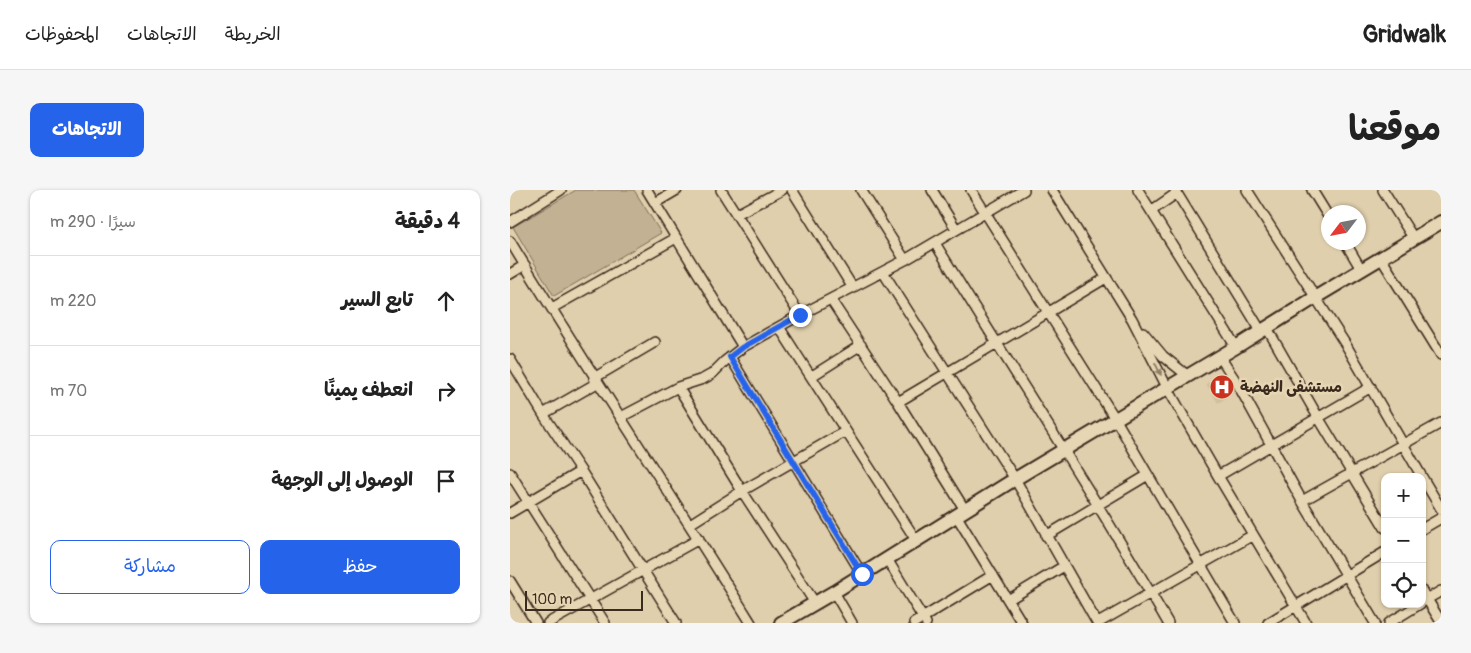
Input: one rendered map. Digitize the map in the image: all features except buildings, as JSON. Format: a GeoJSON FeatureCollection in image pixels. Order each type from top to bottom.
{"type":"FeatureCollection","features":[{"type":"Feature","properties":{"kind":"highway"},"geometry":{"type":"LineString","coordinates":[[782,623],[1015,479],[1168,389],[1316,296],[1441,222]]}},
{"type":"Feature","properties":{"kind":"street"},"geometry":{"type":"LineString","coordinates":[[510,222],[560,190]]}},
{"type":"Feature","properties":{"kind":"street"},"geometry":{"type":"LineString","coordinates":[[647,190],[743,347]]}},
{"type":"Feature","properties":{"kind":"street"},"geometry":{"type":"LineString","coordinates":[[655,203],[676,190]]}},
{"type":"Feature","properties":{"kind":"street"},"geometry":{"type":"LineString","coordinates":[[721,190],[800,315]]}},
{"type":"Feature","properties":{"kind":"street"},"geometry":{"type":"LineString","coordinates":[[737,214],[782,190]]}},
{"type":"Feature","properties":{"kind":"street"},"geometry":{"type":"LineString","coordinates":[[792,190],[853,288]]}},
{"type":"Feature","properties":{"kind":"street"},"geometry":{"type":"LineString","coordinates":[[861,190],[905,260]]}},
{"type":"Feature","properties":{"kind":"street"},"geometry":{"type":"LineString","coordinates":[[932,190],[956,229]]}},
{"type":"Feature","properties":{"kind":"street"},"geometry":{"type":"LineString","coordinates":[[971,190],[1116,420],[1235,623]]}},
{"type":"Feature","properties":{"kind":"street"},"geometry":{"type":"LineString","coordinates":[[621,417],[678,387],[712,374],[743,347],[905,260],[1024,190]]}},
{"type":"Feature","properties":{"kind":"street"},"geometry":{"type":"LineString","coordinates":[[1052,190],[1132,319],[1168,389],[1306,623]]}},
{"type":"Feature","properties":{"kind":"street"},"geometry":{"type":"LineString","coordinates":[[1138,190],[1236,347]]}},
{"type":"Feature","properties":{"kind":"street"},"geometry":{"type":"LineString","coordinates":[[1247,190],[1316,296],[1420,473]]}},
{"type":"Feature","properties":{"kind":"street"},"geometry":{"type":"LineString","coordinates":[[1312,190],[1321,205]]}},
{"type":"Feature","properties":{"kind":"street"},"geometry":{"type":"LineString","coordinates":[[1383,190],[1414,239]]}},
{"type":"Feature","properties":{"kind":"street"},"geometry":{"type":"LineString","coordinates":[[1151,211],[1176,192],[1264,329],[1381,521]]}},
{"type":"Feature","properties":{"kind":"street"},"geometry":{"type":"LineString","coordinates":[[552,308],[676,238]]}},
{"type":"Feature","properties":{"kind":"street"},"geometry":{"type":"LineString","coordinates":[[510,241],[595,380],[690,524],[751,623]]}},
{"type":"Feature","properties":{"kind":"street"},"geometry":{"type":"LineString","coordinates":[[935,242],[996,343],[1099,505],[1168,623]]}},
{"type":"Feature","properties":{"kind":"street"},"geometry":{"type":"LineString","coordinates":[[1350,250],[1362,269]]}},
{"type":"Feature","properties":{"kind":"street"},"geometry":{"type":"LineString","coordinates":[[1381,258],[1441,355]]}},
{"type":"Feature","properties":{"kind":"street"},"geometry":{"type":"LineString","coordinates":[[510,274],[525,265]]}},
{"type":"Feature","properties":{"kind":"street"},"geometry":{"type":"LineString","coordinates":[[883,272],[1015,479],[1097,623],[1253,535]]}},
{"type":"Feature","properties":{"kind":"street"},"geometry":{"type":"LineString","coordinates":[[898,402],[1106,278]]}},
{"type":"Feature","properties":{"kind":"street"},"geometry":{"type":"LineString","coordinates":[[831,300],[898,402],[961,513],[992,575],[1022,623]]}},
{"type":"Feature","properties":{"kind":"street"},"geometry":{"type":"LineString","coordinates":[[1132,319],[1163,356],[1188,376]]}},
{"type":"Feature","properties":{"kind":"street"},"geometry":{"type":"LineString","coordinates":[[780,327],[916,540]]}},
{"type":"Feature","properties":{"kind":"street"},"geometry":{"type":"LineString","coordinates":[[543,414],[655,342]]}},
{"type":"Feature","properties":{"kind":"street"},"geometry":{"type":"LineString","coordinates":[[812,376],[861,345]]}},
{"type":"Feature","properties":{"kind":"street"},"geometry":{"type":"LineString","coordinates":[[730,357],[862,574]]}},
{"type":"Feature","properties":{"kind":"street"},"geometry":{"type":"LineString","coordinates":[[1220,357],[1271,444],[1302,502],[1375,623]]}},
{"type":"Feature","properties":{"kind":"street"},"geometry":{"type":"LineString","coordinates":[[510,359],[676,623]]}},
{"type":"Feature","properties":{"kind":"street"},"geometry":{"type":"LineString","coordinates":[[678,387],[742,491],[815,603]]}},
{"type":"Feature","properties":{"kind":"street"},"geometry":{"type":"LineString","coordinates":[[1218,476],[1371,387]]}},
{"type":"Feature","properties":{"kind":"street"},"geometry":{"type":"LineString","coordinates":[[1302,502],[1441,423]]}},
{"type":"Feature","properties":{"kind":"street"},"geometry":{"type":"LineString","coordinates":[[690,524],[742,491],[846,431]]}},
{"type":"Feature","properties":{"kind":"street"},"geometry":{"type":"LineString","coordinates":[[510,513],[582,471]]}},
{"type":"Feature","properties":{"kind":"street"},"geometry":{"type":"LineString","coordinates":[[510,473],[605,623]]}},
{"type":"Feature","properties":{"kind":"street"},"geometry":{"type":"LineString","coordinates":[[1046,536],[1148,475]]}},
{"type":"Feature","properties":{"kind":"street"},"geometry":{"type":"LineString","coordinates":[[1426,484],[1441,509]]}},
{"type":"Feature","properties":{"kind":"street"},"geometry":{"type":"LineString","coordinates":[[1426,527],[1441,518]]}},
{"type":"Feature","properties":{"kind":"street"},"geometry":{"type":"LineString","coordinates":[[548,623],[699,539]]}},
{"type":"Feature","properties":{"kind":"street"},"geometry":{"type":"LineString","coordinates":[[1268,623],[1381,554]]}},
{"type":"Feature","properties":{"kind":"street"},"geometry":{"type":"LineString","coordinates":[[887,559],[925,620]]}},
{"type":"Feature","properties":{"kind":"street"},"geometry":{"type":"LineString","coordinates":[[1008,600],[1064,566]]}},
{"type":"Feature","properties":{"kind":"street"},"geometry":{"type":"LineString","coordinates":[[914,623],[925,620],[992,575]]}},
{"type":"Feature","properties":{"kind":"street"},"geometry":{"type":"LineString","coordinates":[[510,581],[536,623]]}},
{"type":"Feature","properties":{"kind":"street"},"geometry":{"type":"LineString","coordinates":[[1426,600],[1441,591]]}},
{"type":"Feature","properties":{"kind":"street"},"geometry":{"type":"LineString","coordinates":[[834,592],[852,623]]}},
{"type":"Feature","properties":{"kind":"street"},"geometry":{"type":"LineString","coordinates":[[1426,605],[1441,622]]}},
{"type":"Feature","properties":{"kind":"street"},"geometry":{"type":"LineString","coordinates":[[1389,623],[1413,608]]}},
{"type":"Feature","properties":{"kind":"shaded area"},"geometry":{"type":"Polygon","coordinates":[[[576,190],[634,190],[661,233],[554,296],[513,227],[576,190]]]}},
{"type":"Feature","properties":{"kind":"shaded area","name":"مستشفى النهضة"},"geometry":{"type":"Polygon","coordinates":[[[1226,372],[1237,391],[1218,403],[1206,384],[1226,372]]]}},
{"type":"Feature","properties":{"kind":"place","name":"مستشفى النهضة"},"geometry":{"type":"Point","coordinates":[1222,387]}},
{"type":"Feature","properties":{"kind":"route"},"geometry":{"type":"LineString","coordinates":[[800,315],[743,347],[730,357],[862,574]]}}]}
